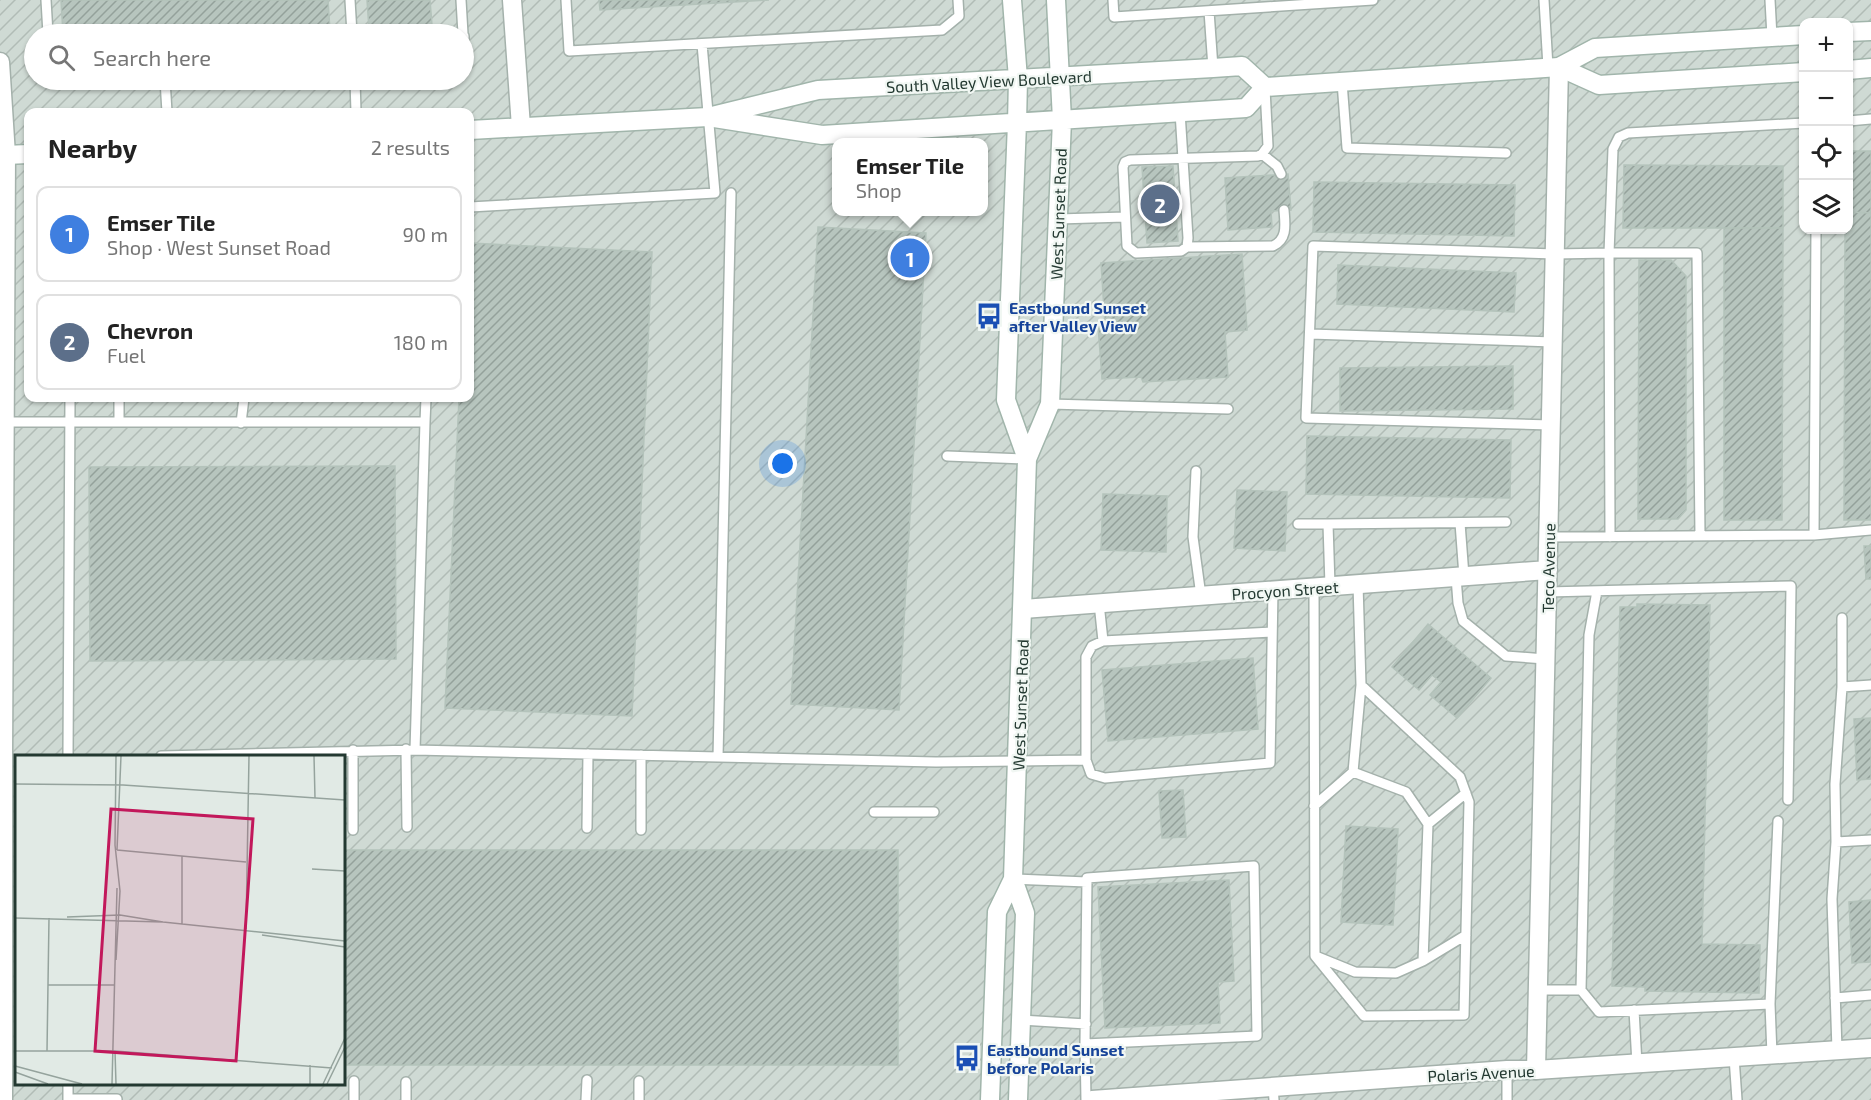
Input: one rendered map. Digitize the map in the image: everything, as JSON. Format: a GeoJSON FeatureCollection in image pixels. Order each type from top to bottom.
{"type":"FeatureCollection","features":[{"type":"Feature","properties":{"kind":"main road"},"geometry":{"type":"LineString","coordinates":[[512,0],[521,128]]}},
{"type":"Feature","properties":{"kind":"main road","name":"West Sunset Road"},"geometry":{"type":"LineString","coordinates":[[1012,0],[1017,123],[1006,400],[1026,459],[1013,879],[1025,913],[1018,1100]]}},
{"type":"Feature","properties":{"kind":"main road","name":"West Sunset Road"},"geometry":{"type":"LineString","coordinates":[[1026,459],[1050,404],[1062,120],[1056,0]]}},
{"type":"Feature","properties":{"kind":"main road"},"geometry":{"type":"LineString","coordinates":[[1853,33],[1871,31]]}},
{"type":"Feature","properties":{"kind":"main road"},"geometry":{"type":"LineString","coordinates":[[1265,87],[1554,67],[1595,48],[1799,35]]}},
{"type":"Feature","properties":{"kind":"main road"},"geometry":{"type":"LineString","coordinates":[[0,62],[5,422],[3,1100]]}},
{"type":"Feature","properties":{"kind":"main road","name":"South Valley View Boulevard"},"geometry":{"type":"LineString","coordinates":[[474,130],[708,117],[818,90],[1242,66],[1265,87],[1246,108],[822,135],[708,117]]}},
{"type":"Feature","properties":{"kind":"main road"},"geometry":{"type":"LineString","coordinates":[[1554,67],[1599,85],[1799,72]]}},
{"type":"Feature","properties":{"kind":"main road","name":"Teco Avenue"},"geometry":{"type":"LineString","coordinates":[[1536,1070],[1555,254],[1554,67]]}},
{"type":"Feature","properties":{"kind":"main road"},"geometry":{"type":"LineString","coordinates":[[1853,70],[1871,68]]}},
{"type":"Feature","properties":{"kind":"main road"},"geometry":{"type":"LineString","coordinates":[[2,155],[24,154]]}},
{"type":"Feature","properties":{"kind":"main road","name":"Procyon Street"},"geometry":{"type":"LineString","coordinates":[[1023,609],[1548,570]]}},
{"type":"Feature","properties":{"kind":"main road","name":"West Sunset Road"},"geometry":{"type":"LineString","coordinates":[[990,1100],[997,912],[1013,879]]}},
{"type":"Feature","properties":{"kind":"main road","name":"Polaris Avenue"},"geometry":{"type":"LineString","coordinates":[[1092,1100],[1273,1094],[1507,1070],[1637,1064],[1871,1048]]}},
{"type":"Feature","properties":{"kind":"lane"},"geometry":{"type":"LineString","coordinates":[[46,0],[47,24]]}},
{"type":"Feature","properties":{"kind":"lane"},"geometry":{"type":"LineString","coordinates":[[350,0],[351,24]]}},
{"type":"Feature","properties":{"kind":"lane"},"geometry":{"type":"LineString","coordinates":[[461,0],[463,24]]}},
{"type":"Feature","properties":{"kind":"lane"},"geometry":{"type":"LineString","coordinates":[[566,0],[569,51],[942,30],[959,16],[958,0]]}},
{"type":"Feature","properties":{"kind":"lane"},"geometry":{"type":"LineString","coordinates":[[1113,0],[1114,17],[1373,0]]}},
{"type":"Feature","properties":{"kind":"lane"},"geometry":{"type":"LineString","coordinates":[[1544,0],[1554,67]]}},
{"type":"Feature","properties":{"kind":"lane"},"geometry":{"type":"LineString","coordinates":[[1770,0],[1772,37]]}},
{"type":"Feature","properties":{"kind":"lane"},"geometry":{"type":"LineString","coordinates":[[1209,11],[1213,68]]}},
{"type":"Feature","properties":{"kind":"lane"},"geometry":{"type":"LineString","coordinates":[[474,207],[715,194],[702,44]]}},
{"type":"Feature","properties":{"kind":"lane"},"geometry":{"type":"LineString","coordinates":[[1342,82],[1347,148],[1506,153]]}},
{"type":"Feature","properties":{"kind":"lane"},"geometry":{"type":"LineString","coordinates":[[1265,87],[1268,146],[1262,154],[1125,162],[1123,167],[1127,246],[1136,253],[1181,250],[1187,247],[1273,246],[1279,243],[1285,231],[1284,210]]}},
{"type":"Feature","properties":{"kind":"lane"},"geometry":{"type":"LineString","coordinates":[[166,90],[167,108]]}},
{"type":"Feature","properties":{"kind":"lane"},"geometry":{"type":"LineString","coordinates":[[355,90],[356,108]]}},
{"type":"Feature","properties":{"kind":"lane"},"geometry":{"type":"LineString","coordinates":[[1180,112],[1187,247]]}},
{"type":"Feature","properties":{"kind":"lane"},"geometry":{"type":"LineString","coordinates":[[1853,121],[1871,119]]}},
{"type":"Feature","properties":{"kind":"lane"},"geometry":{"type":"LineString","coordinates":[[1610,537],[1609,253],[1613,149],[1619,137],[1628,133],[1799,123]]}},
{"type":"Feature","properties":{"kind":"lane"},"geometry":{"type":"LineString","coordinates":[[1262,154],[1277,166],[1281,174]]}},
{"type":"Feature","properties":{"kind":"lane"},"geometry":{"type":"LineString","coordinates":[[718,757],[731,193]]}},
{"type":"Feature","properties":{"kind":"lane"},"geometry":{"type":"LineString","coordinates":[[1058,219],[1125,217]]}},
{"type":"Feature","properties":{"kind":"lane"},"geometry":{"type":"LineString","coordinates":[[1814,535],[1816,234]]}},
{"type":"Feature","properties":{"kind":"lane"},"geometry":{"type":"LineString","coordinates":[[1551,425],[1306,418],[1313,246],[1555,254],[1697,253],[1700,536]]}},
{"type":"Feature","properties":{"kind":"lane"},"geometry":{"type":"LineString","coordinates":[[1310,334],[1553,342]]}},
{"type":"Feature","properties":{"kind":"lane"},"geometry":{"type":"LineString","coordinates":[[68,755],[70,402]]}},
{"type":"Feature","properties":{"kind":"lane"},"geometry":{"type":"LineString","coordinates":[[119,402],[119,422]]}},
{"type":"Feature","properties":{"kind":"lane"},"geometry":{"type":"LineString","coordinates":[[242,423],[244,402]]}},
{"type":"Feature","properties":{"kind":"lane"},"geometry":{"type":"LineString","coordinates":[[407,826],[426,402]]}},
{"type":"Feature","properties":{"kind":"lane"},"geometry":{"type":"LineString","coordinates":[[1050,404],[1228,409]]}},
{"type":"Feature","properties":{"kind":"lane"},"geometry":{"type":"LineString","coordinates":[[5,422],[425,422]]}},
{"type":"Feature","properties":{"kind":"lane"},"geometry":{"type":"LineString","coordinates":[[947,456],[1026,459]]}},
{"type":"Feature","properties":{"kind":"lane"},"geometry":{"type":"LineString","coordinates":[[1196,471],[1193,537],[1201,596]]}},
{"type":"Feature","properties":{"kind":"lane"},"geometry":{"type":"LineString","coordinates":[[1298,524],[1506,522]]}},
{"type":"Feature","properties":{"kind":"lane"},"geometry":{"type":"LineString","coordinates":[[1460,523],[1458,603],[1463,621],[1506,656],[1545,659]]}},
{"type":"Feature","properties":{"kind":"lane"},"geometry":{"type":"LineString","coordinates":[[1328,524],[1322,587],[1314,769],[1316,956],[1364,1016],[1464,1015],[1468,802],[1466,793],[1460,777],[1361,685]]}},
{"type":"Feature","properties":{"kind":"lane"},"geometry":{"type":"LineString","coordinates":[[1548,537],[1814,535],[1871,530]]}},
{"type":"Feature","properties":{"kind":"lane"},"geometry":{"type":"LineString","coordinates":[[1314,806],[1353,772],[1361,685],[1358,584]]}},
{"type":"Feature","properties":{"kind":"lane"},"geometry":{"type":"LineString","coordinates":[[1547,592],[1791,586],[1788,800]]}},
{"type":"Feature","properties":{"kind":"lane"},"geometry":{"type":"LineString","coordinates":[[1272,633],[1102,641],[1092,646],[1086,657],[1086,760],[1090,774],[1105,778],[1270,763],[1273,590]]}},
{"type":"Feature","properties":{"kind":"lane"},"geometry":{"type":"LineString","coordinates":[[1597,591],[1590,635],[1581,990],[1599,1012],[1770,1004]]}},
{"type":"Feature","properties":{"kind":"lane"},"geometry":{"type":"LineString","coordinates":[[1099,603],[1102,641]]}},
{"type":"Feature","properties":{"kind":"lane"},"geometry":{"type":"LineString","coordinates":[[1837,1050],[1832,899],[1836,842],[1835,784],[1842,687],[1842,618]]}},
{"type":"Feature","properties":{"kind":"lane"},"geometry":{"type":"LineString","coordinates":[[1842,687],[1871,685]]}},
{"type":"Feature","properties":{"kind":"lane"},"geometry":{"type":"LineString","coordinates":[[193,755],[410,749],[936,762],[1086,760]]}},
{"type":"Feature","properties":{"kind":"lane"},"geometry":{"type":"LineString","coordinates":[[353,750],[353,830]]}},
{"type":"Feature","properties":{"kind":"lane"},"geometry":{"type":"LineString","coordinates":[[587,828],[588,754]]}},
{"type":"Feature","properties":{"kind":"lane"},"geometry":{"type":"LineString","coordinates":[[641,755],[641,830]]}},
{"type":"Feature","properties":{"kind":"lane"},"geometry":{"type":"LineString","coordinates":[[1353,772],[1406,792],[1428,824],[1423,961]]}},
{"type":"Feature","properties":{"kind":"lane"},"geometry":{"type":"LineString","coordinates":[[1428,824],[1466,793]]}},
{"type":"Feature","properties":{"kind":"lane"},"geometry":{"type":"LineString","coordinates":[[874,812],[934,812]]}},
{"type":"Feature","properties":{"kind":"lane"},"geometry":{"type":"LineString","coordinates":[[1772,1055],[1770,1004],[1778,820]]}},
{"type":"Feature","properties":{"kind":"lane"},"geometry":{"type":"LineString","coordinates":[[1836,842],[1871,840]]}},
{"type":"Feature","properties":{"kind":"lane"},"geometry":{"type":"LineString","coordinates":[[1085,1044],[1257,1036],[1254,866],[1087,878],[1085,1044],[1086,1100]]}},
{"type":"Feature","properties":{"kind":"lane"},"geometry":{"type":"LineString","coordinates":[[1013,879],[1087,882]]}},
{"type":"Feature","properties":{"kind":"lane"},"geometry":{"type":"LineString","coordinates":[[1316,956],[1356,972],[1396,973],[1423,961],[1466,935]]}},
{"type":"Feature","properties":{"kind":"lane"},"geometry":{"type":"LineString","coordinates":[[1538,990],[1581,990]]}},
{"type":"Feature","properties":{"kind":"lane"},"geometry":{"type":"LineString","coordinates":[[1835,998],[1871,995]]}},
{"type":"Feature","properties":{"kind":"lane"},"geometry":{"type":"LineString","coordinates":[[1634,1010],[1637,1064]]}},
{"type":"Feature","properties":{"kind":"lane"},"geometry":{"type":"LineString","coordinates":[[1022,1020],[1086,1024]]}},
{"type":"Feature","properties":{"kind":"lane"},"geometry":{"type":"LineString","coordinates":[[1734,1057],[1737,1100]]}},
{"type":"Feature","properties":{"kind":"lane"},"geometry":{"type":"LineString","coordinates":[[1507,1070],[1507,1100]]}},
{"type":"Feature","properties":{"kind":"lane"},"geometry":{"type":"LineString","coordinates":[[586,1080],[586,1100]]}},
{"type":"Feature","properties":{"kind":"lane"},"geometry":{"type":"LineString","coordinates":[[354,1081],[354,1100]]}},
{"type":"Feature","properties":{"kind":"lane"},"geometry":{"type":"LineString","coordinates":[[639,1081],[639,1100]]}},
{"type":"Feature","properties":{"kind":"lane"},"geometry":{"type":"LineString","coordinates":[[406,1082],[406,1100]]}},
{"type":"Feature","properties":{"kind":"lane"},"geometry":{"type":"LineString","coordinates":[[68,1100],[117,1099]]}},
{"type":"Feature","properties":{"kind":"shaded area"},"geometry":{"type":"Polygon","coordinates":[[[0,0],[1871,0],[1871,1100],[0,1100],[0,0]]]}},
{"type":"Feature","properties":{"kind":"building"},"geometry":{"type":"Polygon","coordinates":[[[61,0],[328,0],[330,24],[62,24],[61,0]]]}},
{"type":"Feature","properties":{"kind":"building"},"geometry":{"type":"Polygon","coordinates":[[[367,0],[430,0],[432,24],[369,24],[367,0]]]}},
{"type":"Feature","properties":{"kind":"building"},"geometry":{"type":"Polygon","coordinates":[[[599,0],[769,0],[600,10],[599,0]]]}},
{"type":"Feature","properties":{"kind":"building"},"geometry":{"type":"Polygon","coordinates":[[[1853,151],[1871,151],[1871,213],[1853,212],[1853,151]]]}},
{"type":"Feature","properties":{"kind":"building"},"geometry":{"type":"Polygon","coordinates":[[[1624,165],[1783,166],[1783,228],[1623,228],[1624,165]]]}},
{"type":"Feature","properties":{"kind":"building"},"geometry":{"type":"Polygon","coordinates":[[[1173,166],[1178,241],[1147,243],[1142,167],[1173,166]]]}},
{"type":"Feature","properties":{"kind":"building"},"geometry":{"type":"Polygon","coordinates":[[[1288,174],[1291,210],[1271,211],[1272,227],[1228,230],[1225,178],[1288,174]]]}},
{"type":"Feature","properties":{"kind":"building"},"geometry":{"type":"Polygon","coordinates":[[[1314,182],[1515,185],[1514,236],[1313,232],[1314,182]]]}},
{"type":"Feature","properties":{"kind":"building"},"geometry":{"type":"Polygon","coordinates":[[[1853,212],[1871,213],[1871,520],[1844,520],[1845,234],[1853,234],[1853,212]]]}},
{"type":"Feature","properties":{"kind":"building"},"geometry":{"type":"Polygon","coordinates":[[[818,227],[926,233],[899,710],[791,704],[818,227]]]}},
{"type":"Feature","properties":{"kind":"building"},"geometry":{"type":"Polygon","coordinates":[[[1724,228],[1783,228],[1782,520],[1724,520],[1724,228]]]}},
{"type":"Feature","properties":{"kind":"building"},"geometry":{"type":"Polygon","coordinates":[[[474,243],[652,252],[632,716],[445,708],[459,402],[474,402],[474,243]]]}},
{"type":"Feature","properties":{"kind":"building"},"geometry":{"type":"Polygon","coordinates":[[[1242,254],[1247,330],[1225,332],[1228,377],[1143,382],[1141,377],[1102,379],[1098,325],[1105,325],[1101,263],[1242,254]]]}},
{"type":"Feature","properties":{"kind":"building"},"geometry":{"type":"Polygon","coordinates":[[[1639,260],[1671,260],[1686,276],[1686,510],[1678,519],[1638,519],[1639,260]]]}},
{"type":"Feature","properties":{"kind":"building"},"geometry":{"type":"Polygon","coordinates":[[[1338,265],[1516,273],[1514,312],[1337,304],[1338,265]]]}},
{"type":"Feature","properties":{"kind":"building"},"geometry":{"type":"Polygon","coordinates":[[[1513,366],[1513,409],[1340,411],[1340,368],[1513,366]]]}},
{"type":"Feature","properties":{"kind":"building"},"geometry":{"type":"Polygon","coordinates":[[[1307,436],[1511,440],[1510,498],[1306,494],[1307,436]]]}},
{"type":"Feature","properties":{"kind":"building"},"geometry":{"type":"Polygon","coordinates":[[[395,466],[396,659],[90,661],[89,467],[395,466]]]}},
{"type":"Feature","properties":{"kind":"building"},"geometry":{"type":"Polygon","coordinates":[[[1237,490],[1287,492],[1285,551],[1234,548],[1237,490]]]}},
{"type":"Feature","properties":{"kind":"building"},"geometry":{"type":"Polygon","coordinates":[[[1103,494],[1167,496],[1166,552],[1101,550],[1103,494]]]}},
{"type":"Feature","properties":{"kind":"building"},"geometry":{"type":"Polygon","coordinates":[[[1864,546],[1871,546],[1871,579],[1866,579],[1864,546]]]}},
{"type":"Feature","properties":{"kind":"building"},"geometry":{"type":"Polygon","coordinates":[[[1637,604],[1710,605],[1702,944],[1760,945],[1759,993],[1645,991],[1645,987],[1612,986],[1620,607],[1637,607],[1637,604]]]}},
{"type":"Feature","properties":{"kind":"building"},"geometry":{"type":"Polygon","coordinates":[[[1428,624],[1491,678],[1457,718],[1430,695],[1441,682],[1432,675],[1419,690],[1392,667],[1428,624]]]}},
{"type":"Feature","properties":{"kind":"building"},"geometry":{"type":"Polygon","coordinates":[[[1253,658],[1258,729],[1108,741],[1102,670],[1253,658]]]}},
{"type":"Feature","properties":{"kind":"building"},"geometry":{"type":"Polygon","coordinates":[[[1871,718],[1871,779],[1857,780],[1854,719],[1871,718]]]}},
{"type":"Feature","properties":{"kind":"building"},"geometry":{"type":"Polygon","coordinates":[[[1183,790],[1186,837],[1162,838],[1159,791],[1183,790]]]}},
{"type":"Feature","properties":{"kind":"building"},"geometry":{"type":"Polygon","coordinates":[[[1346,826],[1398,829],[1393,925],[1341,922],[1346,826]]]}},
{"type":"Feature","properties":{"kind":"building"},"geometry":{"type":"Polygon","coordinates":[[[345,850],[898,850],[898,1065],[345,1065],[345,850]]]}},
{"type":"Feature","properties":{"kind":"building"},"geometry":{"type":"Polygon","coordinates":[[[1229,880],[1234,981],[1218,982],[1220,1023],[1105,1028],[1098,887],[1229,880]]]}},
{"type":"Feature","properties":{"kind":"building"},"geometry":{"type":"Polygon","coordinates":[[[1871,900],[1871,962],[1852,963],[1849,902],[1871,900]]]}},
{"type":"Feature","properties":{"kind":"place","name":"Chevron"},"geometry":{"type":"Point","coordinates":[1160,204]}},
{"type":"Feature","properties":{"kind":"place","name":"Emser Tile"},"geometry":{"type":"Point","coordinates":[910,258]}},
{"type":"Feature","properties":{"kind":"place","name":"Eastbound Sunset after Valley View"},"geometry":{"type":"Point","coordinates":[989,316]}},
{"type":"Feature","properties":{"kind":"place","name":"Eastbound Sunset before Polaris"},"geometry":{"type":"Point","coordinates":[967,1058]}}]}
